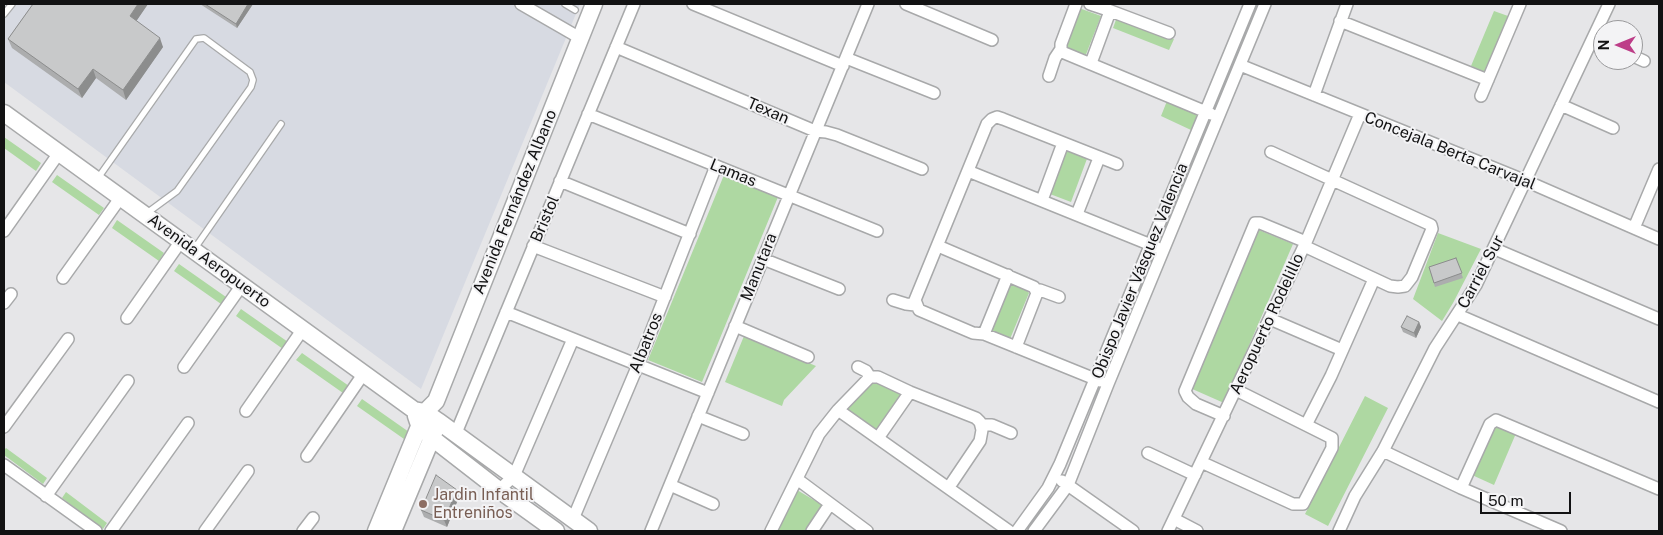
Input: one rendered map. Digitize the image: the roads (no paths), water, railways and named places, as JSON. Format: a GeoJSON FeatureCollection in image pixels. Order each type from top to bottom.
{"type":"FeatureCollection","features":[{"type":"Feature","properties":{"kind":"street"},"geometry":{"type":"LineString","coordinates":[[521,4],[580,38]]}},
{"type":"Feature","properties":{"kind":"street","name":"Avenida Fernández Albano"},"geometry":{"type":"LineString","coordinates":[[376,531],[423,412],[594,4]]}},
{"type":"Feature","properties":{"kind":"street","name":"Bristol"},"geometry":{"type":"LineString","coordinates":[[456,433],[634,4]]}},
{"type":"Feature","properties":{"kind":"street"},"geometry":{"type":"LineString","coordinates":[[693,4],[844,62],[934,93]]}},
{"type":"Feature","properties":{"kind":"street","name":"Manutara"},"geometry":{"type":"LineString","coordinates":[[651,531],[868,4]]}},
{"type":"Feature","properties":{"kind":"street"},"geometry":{"type":"LineString","coordinates":[[906,4],[992,40]]}},
{"type":"Feature","properties":{"kind":"street"},"geometry":{"type":"LineString","coordinates":[[1049,76],[1055,58],[1061,49],[1076,4]]}},
{"type":"Feature","properties":{"kind":"street"},"geometry":{"type":"LineString","coordinates":[[1090,4],[1169,33]]}},
{"type":"Feature","properties":{"kind":"street","name":"Obispo Javier Vásquez Valencia"},"geometry":{"type":"LineString","coordinates":[[1017,531],[1055,476],[1250,4]]}},
{"type":"Feature","properties":{"kind":"street","name":"Obispo Javier Vásquez Valencia"},"geometry":{"type":"LineString","coordinates":[[1034,531],[1068,485],[1163,249],[1265,4]]}},
{"type":"Feature","properties":{"kind":"street"},"geometry":{"type":"LineString","coordinates":[[1314,96],[1347,4]]}},
{"type":"Feature","properties":{"kind":"street","name":"Carriel Sur"},"geometry":{"type":"LineString","coordinates":[[1604,20],[1609,4]]}},
{"type":"Feature","properties":{"kind":"street"},"geometry":{"type":"LineString","coordinates":[[1481,96],[1515,5]]}},
{"type":"Feature","properties":{"kind":"street"},"geometry":{"type":"LineString","coordinates":[[1091,63],[1109,14],[1108,10]]}},
{"type":"Feature","properties":{"kind":"street"},"geometry":{"type":"LineString","coordinates":[[1340,21],[1488,80]]}},
{"type":"Feature","properties":{"kind":"street","name":"Texan"},"geometry":{"type":"LineString","coordinates":[[616,47],[815,131],[832,133],[922,169]]}},
{"type":"Feature","properties":{"kind":"street"},"geometry":{"type":"LineString","coordinates":[[1061,49],[1066,54],[1218,117]]}},
{"type":"Feature","properties":{"kind":"street","name":"Carriel Sur"},"geometry":{"type":"LineString","coordinates":[[1339,531],[1355,496],[1383,451],[1435,348],[1476,285],[1562,105],[1593,49]]}},
{"type":"Feature","properties":{"kind":"street","name":"Concejala Berta Carvajal"},"geometry":{"type":"LineString","coordinates":[[1240,66],[1526,181],[1659,239]]}},
{"type":"Feature","properties":{"kind":"street"},"geometry":{"type":"LineString","coordinates":[[1562,105],[1613,128]]}},
{"type":"Feature","properties":{"kind":"street","name":"Avenida Aeropuerto"},"geometry":{"type":"LineString","coordinates":[[4,113],[364,373],[423,412],[432,438],[556,531]]}},
{"type":"Feature","properties":{"kind":"street","name":"Lamas"},"geometry":{"type":"LineString","coordinates":[[588,114],[877,232]]}},
{"type":"Feature","properties":{"kind":"street","name":"Aeropuerto Rodelillo"},"geometry":{"type":"LineString","coordinates":[[1168,531],[1305,244],[1360,114]]}},
{"type":"Feature","properties":{"kind":"street"},"geometry":{"type":"LineString","coordinates":[[1108,384],[984,334],[973,334],[919,310],[915,305],[915,300],[987,124],[992,119],[997,117],[1003,119],[1117,164]]}},
{"type":"Feature","properties":{"kind":"street"},"geometry":{"type":"LineString","coordinates":[[1042,200],[1064,143]]}},
{"type":"Feature","properties":{"kind":"street"},"geometry":{"type":"LineString","coordinates":[[1224,416],[1196,404],[1185,392],[1255,223],[1260,223],[1305,244],[1390,286],[1405,286],[1412,277],[1432,228],[1431,225],[1271,152]]}},
{"type":"Feature","properties":{"kind":"street"},"geometry":{"type":"LineString","coordinates":[[4,232],[59,153]]}},
{"type":"Feature","properties":{"kind":"street"},"geometry":{"type":"LineString","coordinates":[[1077,214],[1099,158]]}},
{"type":"Feature","properties":{"kind":"street","name":"Albatros"},"geometry":{"type":"LineString","coordinates":[[573,519],[638,365],[716,166]]}},
{"type":"Feature","properties":{"kind":"street"},"geometry":{"type":"LineString","coordinates":[[1634,228],[1659,169]]}},
{"type":"Feature","properties":{"kind":"street"},"geometry":{"type":"LineString","coordinates":[[968,170],[1163,249]]}},
{"type":"Feature","properties":{"kind":"street"},"geometry":{"type":"LineString","coordinates":[[560,182],[690,234]]}},
{"type":"Feature","properties":{"kind":"street"},"geometry":{"type":"LineString","coordinates":[[63,278],[120,197]]}},
{"type":"Feature","properties":{"kind":"street"},"geometry":{"type":"LineString","coordinates":[[127,318],[187,246]]}},
{"type":"Feature","properties":{"kind":"street"},"geometry":{"type":"LineString","coordinates":[[533,246],[665,297]]}},
{"type":"Feature","properties":{"kind":"street"},"geometry":{"type":"LineString","coordinates":[[938,246],[1034,287],[1036,290],[1059,297]]}},
{"type":"Feature","properties":{"kind":"street"},"geometry":{"type":"LineString","coordinates":[[1495,248],[1659,319]]}},
{"type":"Feature","properties":{"kind":"street"},"geometry":{"type":"LineString","coordinates":[[763,259],[839,289]]}},
{"type":"Feature","properties":{"kind":"street"},"geometry":{"type":"LineString","coordinates":[[984,334],[1008,276]]}},
{"type":"Feature","properties":{"kind":"street"},"geometry":{"type":"LineString","coordinates":[[1306,425],[1331,376],[1374,278]]}},
{"type":"Feature","properties":{"kind":"street"},"geometry":{"type":"LineString","coordinates":[[184,367],[242,285]]}},
{"type":"Feature","properties":{"kind":"street"},"geometry":{"type":"LineString","coordinates":[[1016,347],[1037,292],[1036,290]]}},
{"type":"Feature","properties":{"kind":"street"},"geometry":{"type":"LineString","coordinates":[[893,300],[915,305]]}},
{"type":"Feature","properties":{"kind":"street"},"geometry":{"type":"LineString","coordinates":[[506,312],[708,393]]}},
{"type":"Feature","properties":{"kind":"street"},"geometry":{"type":"LineString","coordinates":[[1458,315],[1659,402]]}},
{"type":"Feature","properties":{"kind":"street"},"geometry":{"type":"LineString","coordinates":[[1270,319],[1342,350]]}},
{"type":"Feature","properties":{"kind":"street"},"geometry":{"type":"LineString","coordinates":[[735,326],[808,357]]}},
{"type":"Feature","properties":{"kind":"street"},"geometry":{"type":"LineString","coordinates":[[246,411],[303,329]]}},
{"type":"Feature","properties":{"kind":"street"},"geometry":{"type":"LineString","coordinates":[[4,427],[68,339]]}},
{"type":"Feature","properties":{"kind":"street"},"geometry":{"type":"LineString","coordinates":[[499,490],[514,476],[573,339]]}},
{"type":"Feature","properties":{"kind":"street"},"geometry":{"type":"LineString","coordinates":[[858,367],[866,371],[870,377]]}},
{"type":"Feature","properties":{"kind":"street"},"geometry":{"type":"LineString","coordinates":[[307,456],[364,373]]}},
{"type":"Feature","properties":{"kind":"street"},"geometry":{"type":"LineString","coordinates":[[771,531],[819,434],[838,410],[870,377],[878,377],[976,418],[982,425],[980,441],[949,487]]}},
{"type":"Feature","properties":{"kind":"street"},"geometry":{"type":"LineString","coordinates":[[46,496],[128,381]]}},
{"type":"Feature","properties":{"kind":"street"},"geometry":{"type":"LineString","coordinates":[[1201,462],[1293,504],[1303,504],[1332,448],[1332,438],[1236,390]]}},
{"type":"Feature","properties":{"kind":"street"},"geometry":{"type":"LineString","coordinates":[[878,438],[910,392]]}},
{"type":"Feature","properties":{"kind":"street"},"geometry":{"type":"LineString","coordinates":[[838,410],[1009,531]]}},
{"type":"Feature","properties":{"kind":"street","name":"Avenida Fernández Albano"},"geometry":{"type":"LineString","coordinates":[[393,531],[438,421],[423,412]]}},
{"type":"Feature","properties":{"kind":"street"},"geometry":{"type":"LineString","coordinates":[[698,416],[743,434]]}},
{"type":"Feature","properties":{"kind":"street"},"geometry":{"type":"LineString","coordinates":[[1462,488],[1490,424],[1496,420],[1659,489]]}},
{"type":"Feature","properties":{"kind":"street"},"geometry":{"type":"LineString","coordinates":[[438,421],[589,531]]}},
{"type":"Feature","properties":{"kind":"street"},"geometry":{"type":"LineString","coordinates":[[111,531],[188,423]]}},
{"type":"Feature","properties":{"kind":"street"},"geometry":{"type":"LineString","coordinates":[[982,425],[992,425],[1011,433]]}},
{"type":"Feature","properties":{"kind":"street"},"geometry":{"type":"LineString","coordinates":[[1383,451],[1561,531]]}},
{"type":"Feature","properties":{"kind":"street"},"geometry":{"type":"LineString","coordinates":[[1148,452],[1195,475]]}},
{"type":"Feature","properties":{"kind":"street"},"geometry":{"type":"LineString","coordinates":[[4,465],[96,531]]}},
{"type":"Feature","properties":{"kind":"street"},"geometry":{"type":"LineString","coordinates":[[205,531],[248,471]]}},
{"type":"Feature","properties":{"kind":"street"},"geometry":{"type":"LineString","coordinates":[[1055,476],[1133,531]]}},
{"type":"Feature","properties":{"kind":"street"},"geometry":{"type":"LineString","coordinates":[[797,479],[867,531]]}},
{"type":"Feature","properties":{"kind":"street"},"geometry":{"type":"LineString","coordinates":[[670,485],[713,504]]}},
{"type":"Feature","properties":{"kind":"street"},"geometry":{"type":"LineString","coordinates":[[812,531],[830,504]]}},
{"type":"Feature","properties":{"kind":"street"},"geometry":{"type":"LineString","coordinates":[[304,531],[313,518]]}},
{"type":"Feature","properties":{"kind":"street"},"geometry":{"type":"LineString","coordinates":[[1174,519],[1197,531]]}},
{"type":"Feature","properties":{"kind":"lane"},"geometry":{"type":"LineString","coordinates":[[4,14],[12,4]]}},
{"type":"Feature","properties":{"kind":"lane"},"geometry":{"type":"LineString","coordinates":[[565,4],[575,10]]}},
{"type":"Feature","properties":{"kind":"lane"},"geometry":{"type":"LineString","coordinates":[[96,180],[196,39],[204,38],[250,72],[253,80],[251,87],[177,191],[145,215]]}},
{"type":"Feature","properties":{"kind":"lane"},"geometry":{"type":"LineString","coordinates":[[187,246],[281,124]]}},
{"type":"Feature","properties":{"kind":"place","name":"Jardin Infantil Entreniños"},"geometry":{"type":"Point","coordinates":[423,504]}}]}
